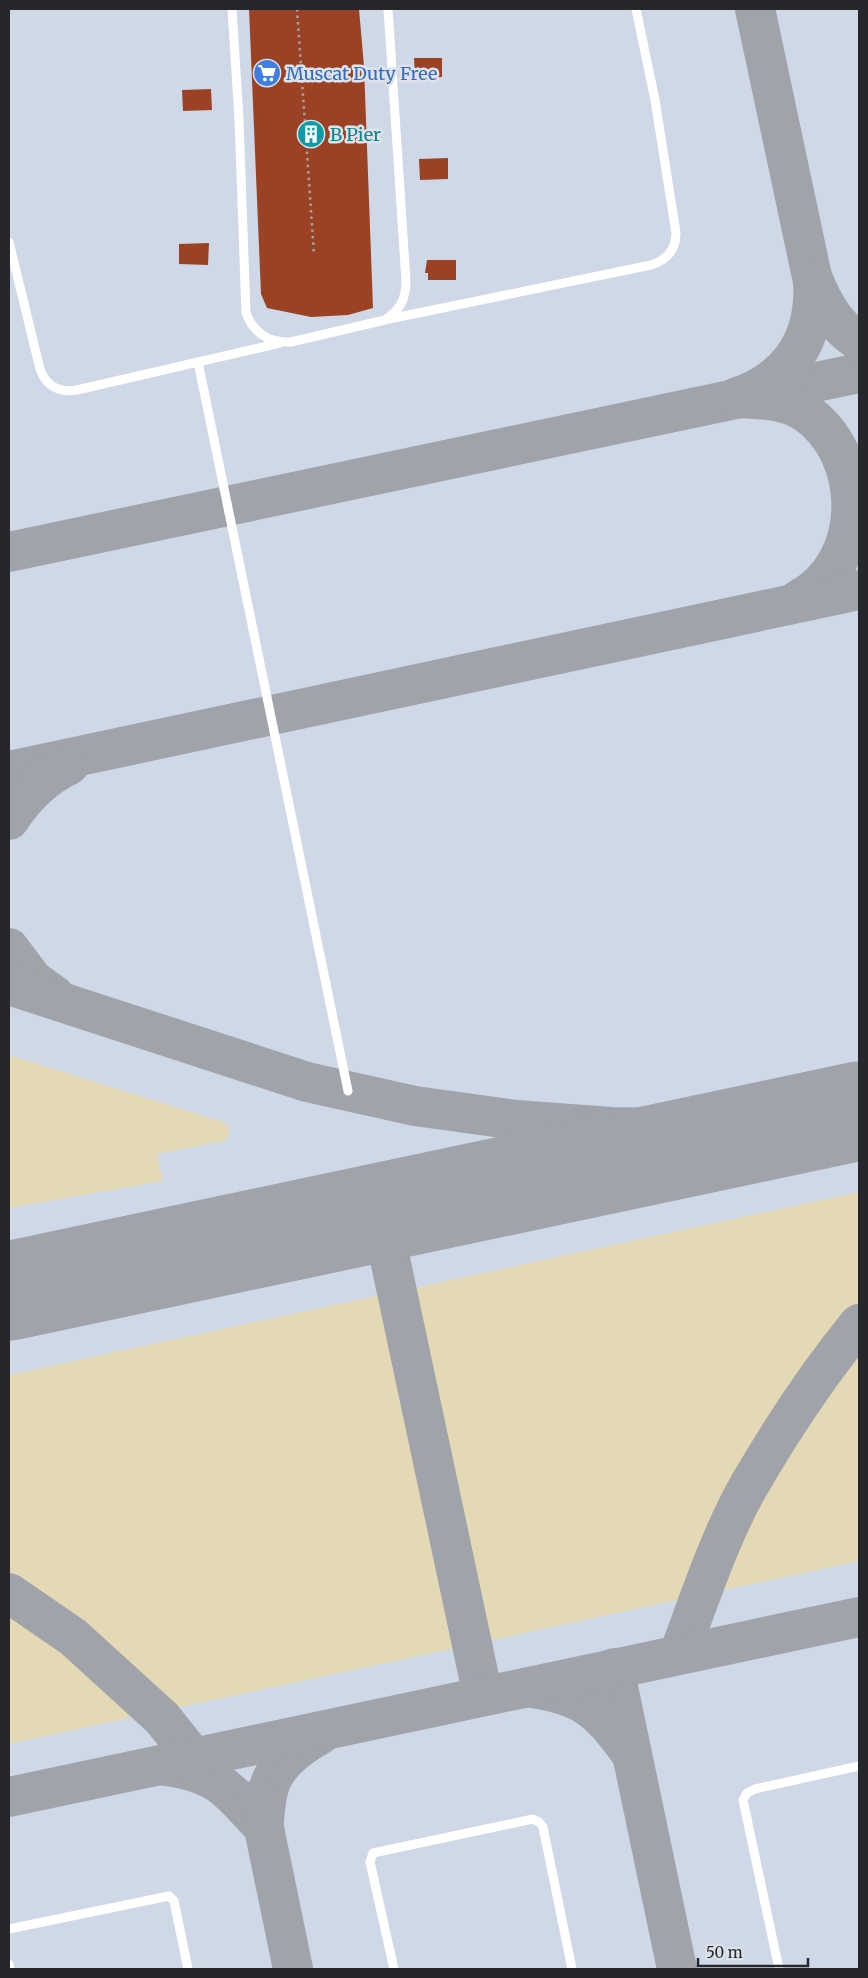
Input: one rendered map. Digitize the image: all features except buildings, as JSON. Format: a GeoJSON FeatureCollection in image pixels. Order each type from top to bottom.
{"type":"FeatureCollection","features":[{"type":"Feature","properties":{"kind":"lane"},"geometry":{"type":"LineString","coordinates":[[232,9],[246,313],[250,322],[263,336],[281,342]]}},
{"type":"Feature","properties":{"kind":"lane"},"geometry":{"type":"LineString","coordinates":[[385,320],[399,308],[406,290],[388,9]]}},
{"type":"Feature","properties":{"kind":"lane"},"geometry":{"type":"LineString","coordinates":[[9,242],[40,369],[51,386],[70,391],[281,342],[291,342],[385,320],[652,264],[666,259],[671,253],[676,240],[676,233],[655,100],[636,9]]}},
{"type":"Feature","properties":{"kind":"lane"},"geometry":{"type":"LineString","coordinates":[[198,362],[348,1091]]}},
{"type":"Feature","properties":{"kind":"lane"},"geometry":{"type":"LineString","coordinates":[[779,1969],[743,1804],[745,1796],[755,1789],[859,1766]]}},
{"type":"Feature","properties":{"kind":"lane"},"geometry":{"type":"LineString","coordinates":[[394,1969],[370,1862],[372,1853],[533,1820],[539,1822],[543,1827],[572,1969]]}},
{"type":"Feature","properties":{"kind":"lane"},"geometry":{"type":"LineString","coordinates":[[9,1929],[169,1896],[174,1901],[188,1969]]}},
{"type":"Feature","properties":{"kind":"lane"},"geometry":{"type":"LineString","coordinates":[[9,1964],[10,1969]]}},
{"type":"Feature","properties":{"kind":"path"},"geometry":{"type":"LineString","coordinates":[[297,9],[314,254]]}},
{"type":"Feature","properties":{"kind":"shaded area"},"geometry":{"type":"Polygon","coordinates":[[[9,9],[859,9],[859,1969],[9,1969],[9,9]]]}},
{"type":"Feature","properties":{"kind":"sand"},"geometry":{"type":"Polygon","coordinates":[[[9,1055],[226,1123],[230,1134],[224,1141],[157,1154],[163,1181],[9,1208],[9,1055]]]}},
{"type":"Feature","properties":{"kind":"sand"},"geometry":{"type":"Polygon","coordinates":[[[859,1192],[859,1561],[9,1744],[9,1375],[859,1192]]]}},
{"type":"Feature","properties":{"kind":"taxiway"},"geometry":{"type":"LineString","coordinates":[[755,9],[818,305]]}},
{"type":"Feature","properties":{"kind":"taxiway"},"geometry":{"type":"LineString","coordinates":[[798,600],[821,583],[837,561],[848,536],[851,509],[849,481],[840,454],[826,431],[805,412],[780,402],[735,398],[755,390],[772,380],[797,353],[811,319],[813,279],[831,314],[843,328],[859,341]]}},
{"type":"Feature","properties":{"kind":"taxiway"},"geometry":{"type":"LineString","coordinates":[[9,552],[859,373]]}},
{"type":"Feature","properties":{"kind":"taxiway"},"geometry":{"type":"LineString","coordinates":[[9,771],[859,590]]}},
{"type":"Feature","properties":{"kind":"taxiway"},"geometry":{"type":"LineString","coordinates":[[9,820],[35,788],[51,775],[69,765]]}},
{"type":"Feature","properties":{"kind":"taxiway"},"geometry":{"type":"LineString","coordinates":[[9,948],[33,980],[55,996]]}},
{"type":"Feature","properties":{"kind":"taxiway"},"geometry":{"type":"LineString","coordinates":[[9,985],[307,1082],[415,1106],[516,1120],[611,1127],[696,1128],[838,1115]]}},
{"type":"Feature","properties":{"kind":"taxiway"},"geometry":{"type":"LineString","coordinates":[[380,1212],[483,1696]]}},
{"type":"Feature","properties":{"kind":"taxiway"},"geometry":{"type":"LineString","coordinates":[[679,1654],[712,1566],[740,1502],[763,1461],[802,1401],[859,1324]]}},
{"type":"Feature","properties":{"kind":"taxiway"},"geometry":{"type":"LineString","coordinates":[[9,1593],[73,1637],[162,1718],[194,1758]]}},
{"type":"Feature","properties":{"kind":"taxiway"},"geometry":{"type":"LineString","coordinates":[[9,1797],[859,1617]]}},
{"type":"Feature","properties":{"kind":"taxiway"},"geometry":{"type":"LineString","coordinates":[[614,1668],[677,1969]]}},
{"type":"Feature","properties":{"kind":"taxiway"},"geometry":{"type":"LineString","coordinates":[[532,1688],[565,1695],[589,1707],[609,1725],[630,1752]]}},
{"type":"Feature","properties":{"kind":"taxiway"},"geometry":{"type":"LineString","coordinates":[[166,1766],[185,1769],[212,1779],[231,1794],[263,1827],[267,1795],[271,1781],[288,1757],[321,1734]]}},
{"type":"Feature","properties":{"kind":"taxiway"},"geometry":{"type":"LineString","coordinates":[[258,1799],[293,1969]]}},
{"type":"Feature","properties":{"kind":"runway"},"geometry":{"type":"LineString","coordinates":[[9,1291],[859,1111]]}},
{"type":"Feature","properties":{"kind":"place","name":"Muscat Duty Free"},"geometry":{"type":"Point","coordinates":[267,73]}},
{"type":"Feature","properties":{"kind":"place","name":"B Pier"},"geometry":{"type":"Point","coordinates":[311,134]}}]}
